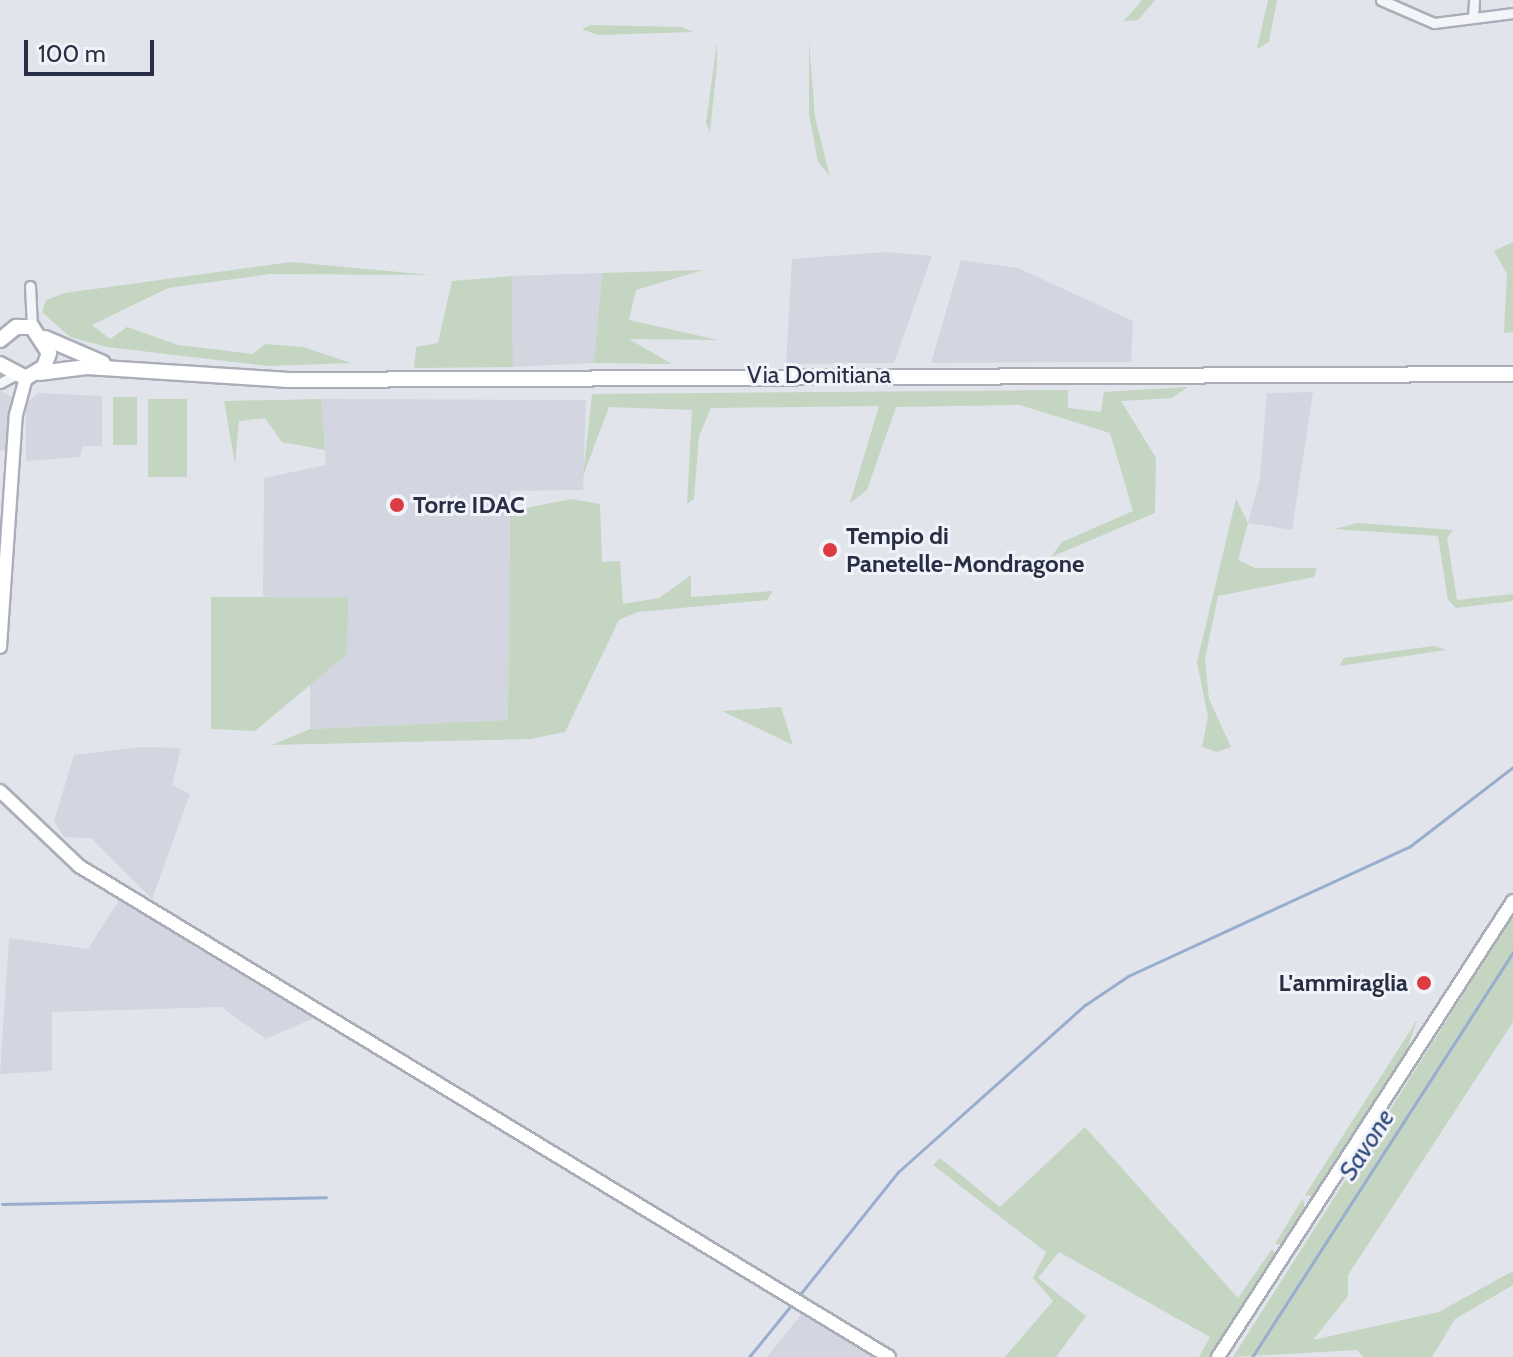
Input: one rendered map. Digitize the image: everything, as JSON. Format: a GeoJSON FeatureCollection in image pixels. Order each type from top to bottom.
{"type":"FeatureCollection","features":[{"type":"Feature","properties":{"kind":"main road"},"geometry":{"type":"LineString","coordinates":[[5,334],[32,327]]}},
{"type":"Feature","properties":{"kind":"main road","name":"Via Domitiana"},"geometry":{"type":"LineString","coordinates":[[32,327],[45,338],[126,370]]}},
{"type":"Feature","properties":{"kind":"main road"},"geometry":{"type":"LineString","coordinates":[[0,365],[20,378],[48,361],[45,338]]}},
{"type":"Feature","properties":{"kind":"main road","name":"Via Domitiana"},"geometry":{"type":"LineString","coordinates":[[20,378],[126,370],[286,380],[1513,374]]}},
{"type":"Feature","properties":{"kind":"street"},"geometry":{"type":"LineString","coordinates":[[1381,0],[1423,22],[1513,13]]}},
{"type":"Feature","properties":{"kind":"street"},"geometry":{"type":"LineString","coordinates":[[1473,16],[1474,0]]}},
{"type":"Feature","properties":{"kind":"street"},"geometry":{"type":"LineString","coordinates":[[30,286],[28,302],[32,327]]}},
{"type":"Feature","properties":{"kind":"street"},"geometry":{"type":"LineString","coordinates":[[5,334],[28,302]]}},
{"type":"Feature","properties":{"kind":"street"},"geometry":{"type":"LineString","coordinates":[[0,647],[20,378]]}},
{"type":"Feature","properties":{"kind":"street"},"geometry":{"type":"LineString","coordinates":[[0,793],[79,866],[889,1357]]}},
{"type":"Feature","properties":{"kind":"street"},"geometry":{"type":"LineString","coordinates":[[1218,1357],[1513,901]]}},
{"type":"Feature","properties":{"kind":"shaded area"},"geometry":{"type":"Polygon","coordinates":[[[885,252],[932,256],[894,363],[786,364],[792,259],[885,252]]]}},
{"type":"Feature","properties":{"kind":"shaded area"},"geometry":{"type":"Polygon","coordinates":[[[961,260],[1018,268],[1133,321],[1131,362],[931,363],[961,260]]]}},
{"type":"Feature","properties":{"kind":"shaded area"},"geometry":{"type":"Polygon","coordinates":[[[602,273],[594,363],[513,367],[512,276],[602,273]]]}},
{"type":"Feature","properties":{"kind":"shaded area"},"geometry":{"type":"Polygon","coordinates":[[[0,390],[12,398],[9,451],[0,450],[0,390]]]}},
{"type":"Feature","properties":{"kind":"shaded area"},"geometry":{"type":"Polygon","coordinates":[[[1313,392],[1292,530],[1248,523],[1260,478],[1267,393],[1313,392]]]}},
{"type":"Feature","properties":{"kind":"shaded area"},"geometry":{"type":"Polygon","coordinates":[[[38,393],[102,396],[102,446],[83,446],[80,457],[26,461],[26,404],[38,393]]]}},
{"type":"Feature","properties":{"kind":"shaded area"},"geometry":{"type":"Polygon","coordinates":[[[321,399],[586,400],[583,490],[510,491],[508,720],[310,729],[310,684],[347,654],[263,595],[264,478],[326,465],[321,399]]]}},
{"type":"Feature","properties":{"kind":"shaded area"},"geometry":{"type":"Polygon","coordinates":[[[142,747],[181,748],[172,785],[190,794],[152,899],[91,838],[64,837],[54,821],[74,755],[142,747]]]}},
{"type":"Feature","properties":{"kind":"shaded area"},"geometry":{"type":"Polygon","coordinates":[[[119,900],[316,1017],[266,1039],[221,1007],[52,1012],[52,1071],[0,1074],[9,938],[88,949],[119,900]]]}},
{"type":"Feature","properties":{"kind":"shaded area"},"geometry":{"type":"Polygon","coordinates":[[[803,1312],[880,1357],[767,1357],[803,1312]]]}},
{"type":"Feature","properties":{"kind":"green space"},"geometry":{"type":"Polygon","coordinates":[[[1142,0],[1155,0],[1138,20],[1124,21],[1142,0]]]}},
{"type":"Feature","properties":{"kind":"green space"},"geometry":{"type":"Polygon","coordinates":[[[1268,0],[1277,0],[1269,42],[1257,49],[1268,0]]]}},
{"type":"Feature","properties":{"kind":"green space"},"geometry":{"type":"Polygon","coordinates":[[[591,25],[682,27],[693,32],[598,35],[582,29],[591,25]]]}},
{"type":"Feature","properties":{"kind":"green space"},"geometry":{"type":"Polygon","coordinates":[[[809,40],[815,117],[830,176],[818,162],[809,114],[809,40]]]}},
{"type":"Feature","properties":{"kind":"green space"},"geometry":{"type":"Polygon","coordinates":[[[717,42],[717,65],[710,132],[706,123],[717,42]]]}},
{"type":"Feature","properties":{"kind":"green space"},"geometry":{"type":"Polygon","coordinates":[[[1513,242],[1513,332],[1504,333],[1507,274],[1494,251],[1513,242]]]}},
{"type":"Feature","properties":{"kind":"green space"},"geometry":{"type":"Polygon","coordinates":[[[291,262],[431,275],[270,274],[168,288],[92,325],[110,339],[127,327],[178,345],[253,354],[265,344],[303,347],[351,363],[268,366],[107,347],[70,337],[42,312],[46,300],[65,293],[291,262]]]}},
{"type":"Feature","properties":{"kind":"green space"},"geometry":{"type":"Polygon","coordinates":[[[703,270],[636,290],[629,320],[718,340],[629,339],[672,364],[594,363],[602,273],[703,270]]]}},
{"type":"Feature","properties":{"kind":"green space"},"geometry":{"type":"Polygon","coordinates":[[[512,276],[513,367],[414,368],[416,347],[438,343],[452,281],[512,276]]]}},
{"type":"Feature","properties":{"kind":"green space"},"geometry":{"type":"Polygon","coordinates":[[[1188,387],[1172,398],[1121,401],[1156,458],[1155,513],[1051,557],[1062,542],[1133,511],[1110,433],[1020,405],[896,407],[867,490],[850,503],[879,406],[711,408],[699,436],[694,499],[687,504],[692,410],[609,407],[583,476],[592,394],[1068,390],[1068,408],[1101,412],[1104,392],[1188,387]]]}},
{"type":"Feature","properties":{"kind":"green space"},"geometry":{"type":"Polygon","coordinates":[[[113,397],[137,397],[137,445],[113,445],[113,397]]]}},
{"type":"Feature","properties":{"kind":"green space"},"geometry":{"type":"Polygon","coordinates":[[[148,399],[187,399],[187,477],[148,477],[148,399]]]}},
{"type":"Feature","properties":{"kind":"green space"},"geometry":{"type":"Polygon","coordinates":[[[321,399],[325,450],[282,442],[265,418],[239,421],[235,464],[224,401],[321,399]]]}},
{"type":"Feature","properties":{"kind":"green space"},"geometry":{"type":"Polygon","coordinates":[[[572,499],[600,504],[602,562],[620,561],[623,604],[659,598],[691,575],[691,597],[773,591],[767,600],[638,612],[619,620],[565,732],[530,739],[272,745],[310,729],[508,720],[510,511],[572,499]]]}},
{"type":"Feature","properties":{"kind":"green space"},"geometry":{"type":"Polygon","coordinates":[[[1236,499],[1248,523],[1238,560],[1255,568],[1317,568],[1314,577],[1218,596],[1205,659],[1209,699],[1231,747],[1217,752],[1202,747],[1208,717],[1197,662],[1236,499]]]}},
{"type":"Feature","properties":{"kind":"green space"},"geometry":{"type":"Polygon","coordinates":[[[1358,523],[1453,530],[1447,538],[1457,600],[1513,594],[1513,601],[1456,608],[1448,600],[1438,536],[1334,529],[1358,523]]]}},
{"type":"Feature","properties":{"kind":"green space"},"geometry":{"type":"Polygon","coordinates":[[[211,597],[348,597],[347,654],[255,731],[211,729],[211,597]]]}},
{"type":"Feature","properties":{"kind":"green space"},"geometry":{"type":"Polygon","coordinates":[[[1434,646],[1446,650],[1339,666],[1344,658],[1434,646]]]}},
{"type":"Feature","properties":{"kind":"green space"},"geometry":{"type":"Polygon","coordinates":[[[781,707],[793,745],[722,711],[781,707]]]}},
{"type":"Feature","properties":{"kind":"green space"},"geometry":{"type":"Polygon","coordinates":[[[1513,916],[1513,1022],[1348,1275],[1348,1296],[1313,1340],[1439,1312],[1513,1271],[1513,1285],[1455,1319],[1432,1357],[1363,1357],[1357,1350],[1233,1357],[1513,916]]]}},
{"type":"Feature","properties":{"kind":"green space"},"geometry":{"type":"Polygon","coordinates":[[[1417,1020],[1404,1059],[1314,1196],[1305,1195],[1417,1020]]]}},
{"type":"Feature","properties":{"kind":"green space"},"geometry":{"type":"Polygon","coordinates":[[[1085,1127],[1238,1298],[1272,1249],[1276,1254],[1211,1357],[1199,1357],[1210,1337],[1059,1252],[1038,1278],[1086,1316],[1056,1357],[1005,1357],[1053,1301],[1033,1278],[1046,1252],[933,1165],[940,1158],[1000,1207],[1085,1127]]]}},
{"type":"Feature","properties":{"kind":"green space"},"geometry":{"type":"Polygon","coordinates":[[[1303,1198],[1305,1211],[1283,1245],[1275,1244],[1303,1198]]]}},
{"type":"Feature","properties":{"kind":"waterway"},"geometry":{"type":"LineString","coordinates":[[797,1298],[898,1172],[1085,1005],[1128,976],[1409,847],[1513,767]]}},
{"type":"Feature","properties":{"kind":"waterway","name":"Savone"},"geometry":{"type":"LineString","coordinates":[[1252,1357],[1513,952]]}},
{"type":"Feature","properties":{"kind":"waterway"},"geometry":{"type":"LineString","coordinates":[[2,1204],[326,1197]]}},
{"type":"Feature","properties":{"kind":"waterway"},"geometry":{"type":"LineString","coordinates":[[749,1357],[792,1304]]}},
{"type":"Feature","properties":{"kind":"place","name":"Torre IDAC"},"geometry":{"type":"Point","coordinates":[397,505]}},
{"type":"Feature","properties":{"kind":"place","name":"Tempio di Panetelle-Mondragone"},"geometry":{"type":"Point","coordinates":[830,550]}},
{"type":"Feature","properties":{"kind":"place","name":"L'ammiraglia"},"geometry":{"type":"Point","coordinates":[1424,983]}}]}
